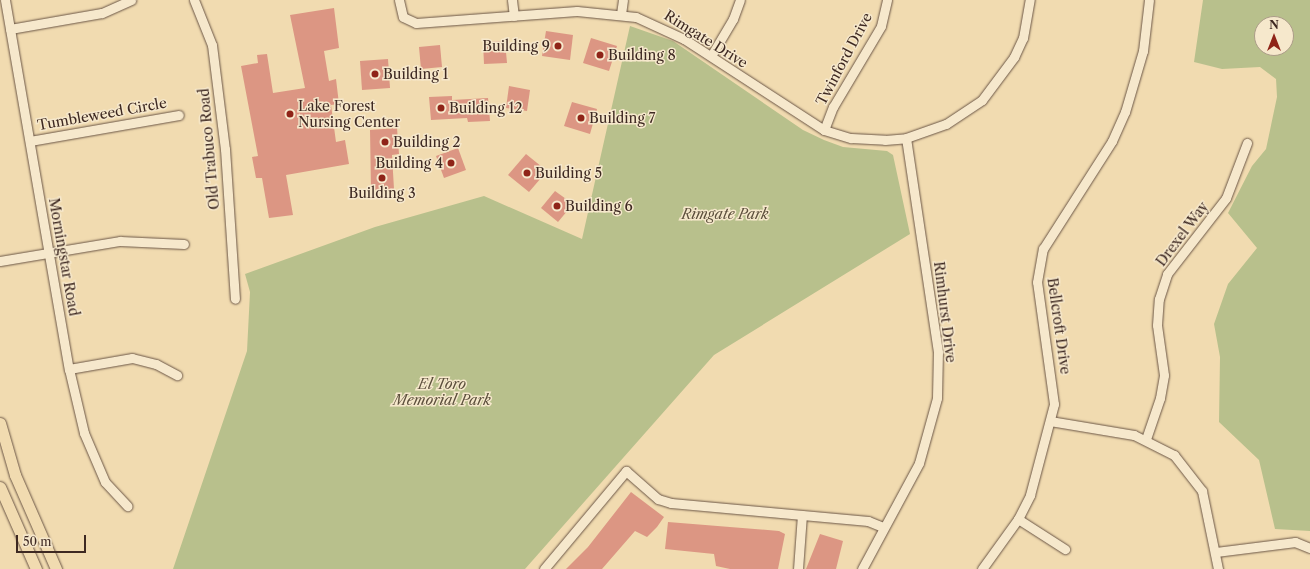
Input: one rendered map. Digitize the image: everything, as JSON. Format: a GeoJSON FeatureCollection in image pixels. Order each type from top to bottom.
{"type":"FeatureCollection","features":[{"type":"Feature","properties":{"kind":"main road"},"geometry":{"type":"LineString","coordinates":[[0,423],[15,476],[56,569]]}},
{"type":"Feature","properties":{"kind":"main road"},"geometry":{"type":"LineString","coordinates":[[0,487],[36,569]]}},
{"type":"Feature","properties":{"kind":"street","name":"Morningstar Road"},"geometry":{"type":"LineString","coordinates":[[5,0],[69,369],[84,433],[105,482],[127,506]]}},
{"type":"Feature","properties":{"kind":"street"},"geometry":{"type":"LineString","coordinates":[[10,29],[102,13],[131,0]]}},
{"type":"Feature","properties":{"kind":"street","name":"Old Trabuco Road"},"geometry":{"type":"LineString","coordinates":[[194,0],[212,45],[225,149],[234,299]]}},
{"type":"Feature","properties":{"kind":"street","name":"Rimgate Drive"},"geometry":{"type":"LineString","coordinates":[[399,0],[401,14],[406,20],[416,23],[578,11],[621,14],[668,29],[711,56],[786,108],[824,130],[866,140],[906,138],[966,113],[994,87],[1023,38],[1030,0]]}},
{"type":"Feature","properties":{"kind":"street"},"geometry":{"type":"LineString","coordinates":[[512,0],[514,16]]}},
{"type":"Feature","properties":{"kind":"street"},"geometry":{"type":"LineString","coordinates":[[621,14],[623,0]]}},
{"type":"Feature","properties":{"kind":"street"},"geometry":{"type":"LineString","coordinates":[[711,56],[733,19],[740,0]]}},
{"type":"Feature","properties":{"kind":"street","name":"Twinford Drive"},"geometry":{"type":"LineString","coordinates":[[824,130],[833,107],[880,26],[887,0]]}},
{"type":"Feature","properties":{"kind":"street","name":"Bellcroft Drive"},"geometry":{"type":"LineString","coordinates":[[982,569],[1018,519],[1030,494],[1050,421],[1055,392],[1037,270],[1050,235],[1108,147],[1125,112],[1142,51],[1149,0]]}},
{"type":"Feature","properties":{"kind":"street","name":"Tumbleweed Circle"},"geometry":{"type":"LineString","coordinates":[[30,141],[179,115]]}},
{"type":"Feature","properties":{"kind":"street","name":"Rimhurst Drive"},"geometry":{"type":"LineString","coordinates":[[862,569],[883,527],[910,482],[926,445],[938,378],[934,320],[906,138]]}},
{"type":"Feature","properties":{"kind":"street","name":"Drexel Way"},"geometry":{"type":"LineString","coordinates":[[1146,439],[1160,398],[1164,375],[1157,325],[1159,299],[1167,274],[1226,198],[1247,144]]}},
{"type":"Feature","properties":{"kind":"street"},"geometry":{"type":"LineString","coordinates":[[0,260],[120,241],[184,244]]}},
{"type":"Feature","properties":{"kind":"street"},"geometry":{"type":"LineString","coordinates":[[69,369],[132,358],[156,364],[177,375]]}},
{"type":"Feature","properties":{"kind":"street"},"geometry":{"type":"LineString","coordinates":[[1050,421],[1146,439],[1174,455],[1202,491],[1216,552],[1218,569]]}},
{"type":"Feature","properties":{"kind":"street"},"geometry":{"type":"LineString","coordinates":[[544,569],[626,471],[658,499],[671,503],[868,521],[883,527]]}},
{"type":"Feature","properties":{"kind":"street"},"geometry":{"type":"LineString","coordinates":[[798,569],[802,515]]}},
{"type":"Feature","properties":{"kind":"street"},"geometry":{"type":"LineString","coordinates":[[1018,519],[1065,549]]}},
{"type":"Feature","properties":{"kind":"street"},"geometry":{"type":"LineString","coordinates":[[1216,552],[1295,542],[1310,548]]}},
{"type":"Feature","properties":{"kind":"green space"},"geometry":{"type":"Polygon","coordinates":[[[1203,0],[1310,0],[1310,531],[1275,529],[1259,460],[1219,422],[1220,357],[1214,324],[1228,284],[1257,248],[1228,213],[1252,166],[1266,149],[1277,97],[1276,79],[1260,67],[1222,69],[1194,62],[1203,0]]]}},
{"type":"Feature","properties":{"kind":"green space","name":"El Toro Memorial Park"},"geometry":{"type":"Polygon","coordinates":[[[630,26],[673,41],[803,130],[843,147],[887,151],[893,155],[910,234],[714,355],[525,569],[173,569],[247,351],[250,292],[245,274],[375,227],[484,196],[582,239],[630,26]]]}},
{"type":"Feature","properties":{"kind":"building","name":"Lake Forest Nursing Center"},"geometry":{"type":"Polygon","coordinates":[[[334,8],[339,48],[324,51],[329,81],[336,79],[339,104],[331,105],[336,142],[345,140],[349,164],[286,175],[293,215],[269,218],[262,178],[256,178],[252,157],[258,156],[241,66],[258,63],[257,55],[267,54],[273,93],[305,88],[290,15],[334,8]]]}},
{"type":"Feature","properties":{"kind":"building","name":"Building 9"},"geometry":{"type":"Polygon","coordinates":[[[546,31],[573,35],[570,60],[542,56],[546,31]]]}},
{"type":"Feature","properties":{"kind":"building","name":"Building 8"},"geometry":{"type":"Polygon","coordinates":[[[591,38],[617,46],[609,71],[583,63],[591,38]]]}},
{"type":"Feature","properties":{"kind":"building"},"geometry":{"type":"Polygon","coordinates":[[[505,41],[507,63],[484,64],[483,42],[505,41]]]}},
{"type":"Feature","properties":{"kind":"building"},"geometry":{"type":"Polygon","coordinates":[[[440,45],[442,67],[421,69],[419,47],[440,45]]]}},
{"type":"Feature","properties":{"kind":"building","name":"Building 1"},"geometry":{"type":"Polygon","coordinates":[[[388,59],[390,88],[362,90],[360,61],[388,59]]]}},
{"type":"Feature","properties":{"kind":"building"},"geometry":{"type":"Polygon","coordinates":[[[509,86],[530,90],[527,111],[506,108],[509,86]]]}},
{"type":"Feature","properties":{"kind":"building"},"geometry":{"type":"Polygon","coordinates":[[[452,96],[452,100],[488,98],[490,121],[468,122],[467,118],[431,120],[429,97],[452,96]]]}},
{"type":"Feature","properties":{"kind":"building","name":"Building 7"},"geometry":{"type":"Polygon","coordinates":[[[572,102],[597,109],[590,134],[564,126],[572,102]]]}},
{"type":"Feature","properties":{"kind":"building"},"geometry":{"type":"Polygon","coordinates":[[[397,128],[399,154],[392,155],[394,189],[371,190],[370,130],[397,128]]]}},
{"type":"Feature","properties":{"kind":"building","name":"Building 4"},"geometry":{"type":"Polygon","coordinates":[[[458,148],[466,170],[444,178],[436,156],[458,148]]]}},
{"type":"Feature","properties":{"kind":"building","name":"Building 5"},"geometry":{"type":"Polygon","coordinates":[[[526,154],[547,171],[529,192],[508,175],[526,154]]]}},
{"type":"Feature","properties":{"kind":"building","name":"Building 6"},"geometry":{"type":"Polygon","coordinates":[[[555,191],[573,204],[558,222],[541,208],[555,191]]]}},
{"type":"Feature","properties":{"kind":"building"},"geometry":{"type":"Polygon","coordinates":[[[631,492],[664,517],[657,527],[647,537],[635,531],[602,569],[566,569],[588,547],[631,492]]]}},
{"type":"Feature","properties":{"kind":"building"},"geometry":{"type":"Polygon","coordinates":[[[668,522],[779,531],[785,534],[778,569],[730,569],[716,566],[714,554],[665,549],[668,522]]]}},
{"type":"Feature","properties":{"kind":"building"},"geometry":{"type":"Polygon","coordinates":[[[820,534],[843,541],[836,569],[806,569],[820,534]]]}},
{"type":"Feature","properties":{"kind":"place","name":"Building 9"},"geometry":{"type":"Point","coordinates":[558,46]}},
{"type":"Feature","properties":{"kind":"place","name":"Building 8"},"geometry":{"type":"Point","coordinates":[600,55]}},
{"type":"Feature","properties":{"kind":"place","name":"Building 1"},"geometry":{"type":"Point","coordinates":[375,74]}},
{"type":"Feature","properties":{"kind":"place","name":"Building 12"},"geometry":{"type":"Point","coordinates":[441,108]}},
{"type":"Feature","properties":{"kind":"place","name":"Lake Forest Nursing Center"},"geometry":{"type":"Point","coordinates":[290,114]}},
{"type":"Feature","properties":{"kind":"place","name":"Building 7"},"geometry":{"type":"Point","coordinates":[581,118]}},
{"type":"Feature","properties":{"kind":"place","name":"Building 2"},"geometry":{"type":"Point","coordinates":[385,142]}},
{"type":"Feature","properties":{"kind":"place","name":"Building 4"},"geometry":{"type":"Point","coordinates":[451,163]}},
{"type":"Feature","properties":{"kind":"place","name":"Building 5"},"geometry":{"type":"Point","coordinates":[527,173]}},
{"type":"Feature","properties":{"kind":"place","name":"Building 3"},"geometry":{"type":"Point","coordinates":[382,178]}},
{"type":"Feature","properties":{"kind":"place","name":"Building 6"},"geometry":{"type":"Point","coordinates":[557,206]}},
{"type":"Feature","properties":{"kind":"park label","name":"Rimgate Park"},"geometry":{"type":"Point","coordinates":[725,214]}}]}
